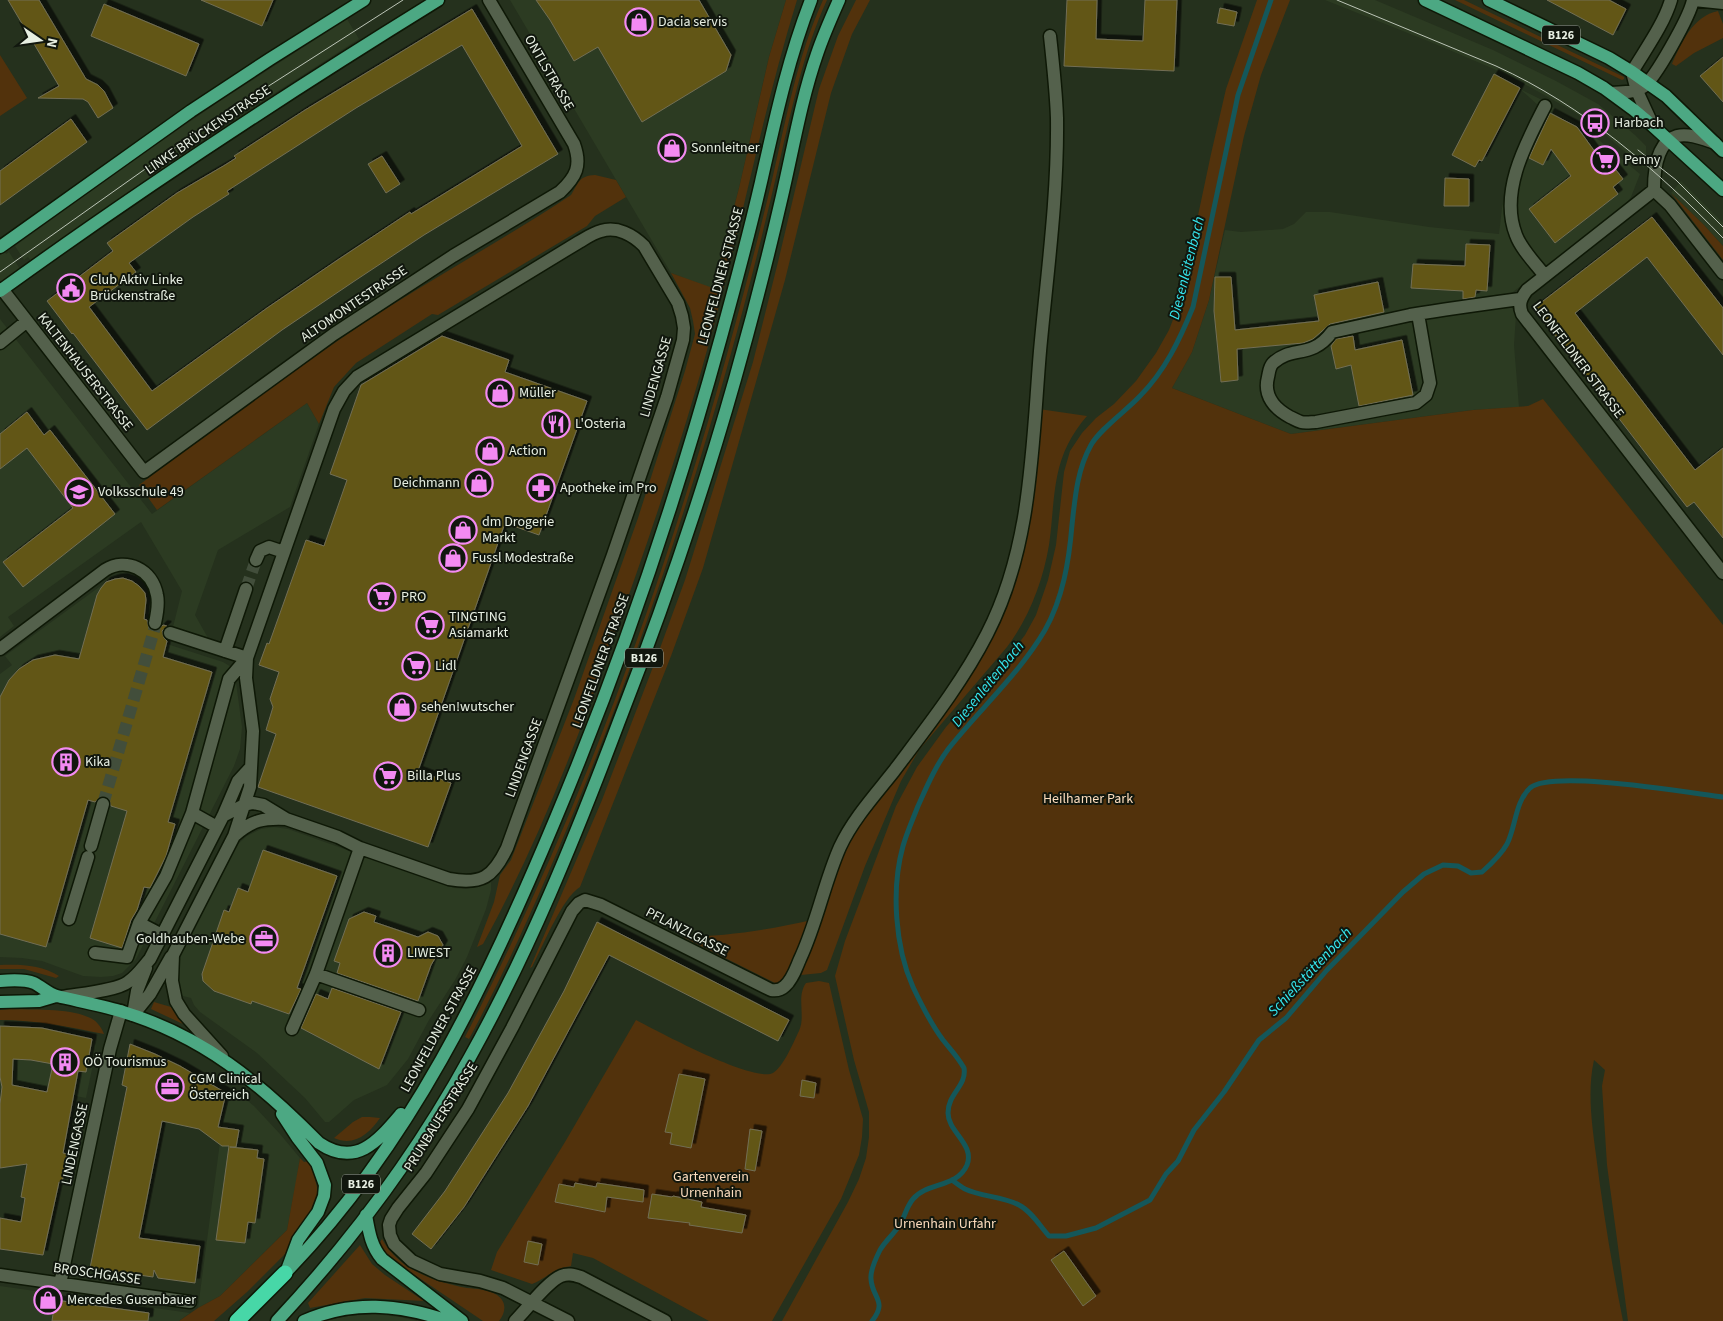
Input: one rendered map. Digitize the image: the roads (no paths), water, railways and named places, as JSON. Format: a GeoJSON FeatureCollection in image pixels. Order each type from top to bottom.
{"type":"FeatureCollection","features":[{"type":"Feature","properties":{"kind":"highway"},"geometry":{"type":"LineString","coordinates":[[237,1321],[285,1273]]}},
{"type":"Feature","properties":{"kind":"main road","name":"LINKE BRÜCKENSTRASSE"},"geometry":{"type":"LineString","coordinates":[[0,247],[191,111],[364,0]]}},
{"type":"Feature","properties":{"kind":"main road","name":"LINKE BRÜCKENSTRASSE"},"geometry":{"type":"LineString","coordinates":[[1,290],[212,144],[438,0]]}},
{"type":"Feature","properties":{"kind":"main road","name":"LEONFELDNER STRASSE"},"geometry":{"type":"LineString","coordinates":[[285,1273],[318,1238],[354,1194],[427,1086],[456,1036],[501,945],[578,765],[623,647],[681,474],[747,240],[784,82],[800,28],[811,0]]}},
{"type":"Feature","properties":{"kind":"main road","name":"B126"},"geometry":{"type":"LineString","coordinates":[[277,1321],[322,1271],[366,1215],[436,1115],[469,1060],[500,1001],[551,890],[601,770],[647,650],[693,517],[735,380],[774,230],[804,98],[816,57],[839,0]]}},
{"type":"Feature","properties":{"kind":"main road","name":"B126"},"geometry":{"type":"LineString","coordinates":[[1424,0],[1578,73],[1612,93],[1653,126],[1723,190]]}},
{"type":"Feature","properties":{"kind":"main road","name":"B126"},"geometry":{"type":"LineString","coordinates":[[1489,0],[1609,58],[1649,82],[1672,101],[1719,147]]}},
{"type":"Feature","properties":{"kind":"main road"},"geometry":{"type":"LineString","coordinates":[[0,981],[27,981],[59,997],[127,1013],[174,1032],[227,1062],[249,1078],[319,1143],[336,1152],[352,1152],[376,1142],[427,1086]]}},
{"type":"Feature","properties":{"kind":"main road"},"geometry":{"type":"LineString","coordinates":[[0,1002],[39,1002],[59,997]]}},
{"type":"Feature","properties":{"kind":"main road"},"geometry":{"type":"LineString","coordinates":[[274,1102],[317,1163],[325,1185],[324,1196],[318,1212],[298,1240],[285,1273]]}},
{"type":"Feature","properties":{"kind":"main road"},"geometry":{"type":"LineString","coordinates":[[366,1215],[370,1239],[382,1260],[462,1321]]}},
{"type":"Feature","properties":{"kind":"main road"},"geometry":{"type":"LineString","coordinates":[[304,1321],[332,1312],[371,1306],[423,1313],[448,1321]]}},
{"type":"Feature","properties":{"kind":"street","name":"ONTLSTRASSE"},"geometry":{"type":"LineString","coordinates":[[489,0],[574,144],[578,163]]}},
{"type":"Feature","properties":{"kind":"street"},"geometry":{"type":"LineString","coordinates":[[1653,126],[1637,91],[1632,72],[1661,22],[1671,0]]}},
{"type":"Feature","properties":{"kind":"street"},"geometry":{"type":"LineString","coordinates":[[1612,93],[1637,91],[1649,82],[1687,18],[1693,0],[1723,3]]}},
{"type":"Feature","properties":{"kind":"street","name":"PFLANZLGASSE"},"geometry":{"type":"LineString","coordinates":[[585,900],[600,905],[771,990],[776,991],[784,987],[791,978],[808,942],[834,860],[844,840],[855,822],[933,720],[987,635],[999,608],[1017,555],[1028,494],[1053,205],[1057,119],[1050,36]]}},
{"type":"Feature","properties":{"kind":"street"},"geometry":{"type":"LineString","coordinates":[[1545,106],[1527,140],[1512,195],[1512,221],[1516,236],[1545,276]]}},
{"type":"Feature","properties":{"kind":"street"},"geometry":{"type":"LineString","coordinates":[[1719,147],[1690,136],[1676,136],[1669,140],[1660,152],[1656,164],[1654,190],[1670,205],[1723,273]]}},
{"type":"Feature","properties":{"kind":"street","name":"ALTOMONTESTRASSE"},"geometry":{"type":"LineString","coordinates":[[144,472],[340,330],[453,256],[560,192],[569,184],[576,173],[578,163]]}},
{"type":"Feature","properties":{"kind":"street","name":"LEONFELDNER STRASSE"},"geometry":{"type":"LineString","coordinates":[[1654,190],[1527,290],[1520,299],[1520,308],[1522,314],[1723,573]]}},
{"type":"Feature","properties":{"kind":"street","name":"LINDENGASSE"},"geometry":{"type":"LineString","coordinates":[[127,1013],[150,994],[173,955],[234,836],[244,805],[250,787],[253,731],[246,678],[247,658],[334,409],[344,391],[357,378],[578,242],[601,231],[614,230],[626,232],[637,239],[644,246],[678,303],[684,328],[683,340],[667,397],[586,634],[507,848],[499,864],[491,873],[477,880],[462,882],[449,879],[360,848],[338,837],[286,818],[264,805],[244,805]]}},
{"type":"Feature","properties":{"kind":"street","name":"KALTENHAUSERSTRASSE"},"geometry":{"type":"LineString","coordinates":[[1,290],[144,472]]}},
{"type":"Feature","properties":{"kind":"street"},"geometry":{"type":"LineString","coordinates":[[1418,314],[1430,383],[1426,395],[1416,403],[1316,422],[1301,422],[1280,411],[1269,399],[1265,385],[1271,365],[1283,355],[1314,349],[1325,343],[1332,332],[1418,314],[1520,299]]}},
{"type":"Feature","properties":{"kind":"street"},"geometry":{"type":"LineString","coordinates":[[1,342],[27,321]]}},
{"type":"Feature","properties":{"kind":"street"},"geometry":{"type":"LineString","coordinates":[[256,560],[260,551],[269,547],[284,552]]}},
{"type":"Feature","properties":{"kind":"street"},"geometry":{"type":"LineString","coordinates":[[0,649],[104,570],[116,564],[136,568],[151,580],[157,594],[156,623]]}},
{"type":"Feature","properties":{"kind":"street"},"geometry":{"type":"LineString","coordinates":[[224,651],[246,588]]}},
{"type":"Feature","properties":{"kind":"street"},"geometry":{"type":"LineString","coordinates":[[95,953],[127,957],[139,923],[166,876],[192,813],[229,679],[247,658],[170,633]]}},
{"type":"Feature","properties":{"kind":"street","name":"LINDENGASSE"},"geometry":{"type":"LineString","coordinates":[[60,1284],[110,1050],[150,959],[220,822],[238,782],[250,768]]}},
{"type":"Feature","properties":{"kind":"street"},"geometry":{"type":"LineString","coordinates":[[69,919],[103,804]]}},
{"type":"Feature","properties":{"kind":"street"},"geometry":{"type":"LineString","coordinates":[[192,813],[220,822],[244,805]]}},
{"type":"Feature","properties":{"kind":"street","name":"LINDENGASSE"},"geometry":{"type":"LineString","coordinates":[[234,836],[246,825],[259,820],[286,818]]}},
{"type":"Feature","properties":{"kind":"street"},"geometry":{"type":"LineString","coordinates":[[292,1029],[316,974],[360,848]]}},
{"type":"Feature","properties":{"kind":"street","name":"PRUNBAUERSTRASSE"},"geometry":{"type":"LineString","coordinates":[[568,1321],[503,1288],[440,1274],[419,1265],[401,1252],[394,1244],[389,1225],[398,1208],[426,1172],[468,1108],[512,1028],[572,911],[579,903],[585,900]]}},
{"type":"Feature","properties":{"kind":"street"},"geometry":{"type":"LineString","coordinates":[[139,923],[162,935]]}},
{"type":"Feature","properties":{"kind":"street","name":"LINDENGASSE"},"geometry":{"type":"LineString","coordinates":[[173,955],[172,981],[176,1000],[184,1014],[227,1062]]}},
{"type":"Feature","properties":{"kind":"street","name":"LINDENGASSE"},"geometry":{"type":"LineString","coordinates":[[59,997],[104,990],[126,984],[138,974],[150,959]]}},
{"type":"Feature","properties":{"kind":"street"},"geometry":{"type":"LineString","coordinates":[[316,974],[419,1010]]}},
{"type":"Feature","properties":{"kind":"street"},"geometry":{"type":"LineString","coordinates":[[515,1321],[550,1283],[561,1276],[572,1274],[665,1321]]}},
{"type":"Feature","properties":{"kind":"street","name":"BROSCHGASSE"},"geometry":{"type":"LineString","coordinates":[[0,1275],[190,1302]]}},
{"type":"Feature","properties":{"kind":"waterway","name":"Diesenleitenbach"},"geometry":{"type":"LineString","coordinates":[[872,1321],[877,1314],[879,1304],[872,1285],[871,1272],[880,1250],[901,1223],[913,1199],[926,1190],[956,1178],[967,1165],[968,1158],[965,1144],[952,1126],[948,1113],[951,1100],[963,1080],[964,1068],[927,1015],[913,987],[902,954],[896,899],[899,863],[903,846],[921,798],[944,755],[1024,661],[1051,618],[1061,592],[1067,566],[1080,474],[1091,445],[1100,433],[1140,396],[1157,376],[1177,343],[1188,319],[1193,307],[1238,95],[1271,0]]}},
{"type":"Feature","properties":{"kind":"waterway","name":"Schießstättenbach"},"geometry":{"type":"LineString","coordinates":[[952,1180],[972,1192],[1019,1205],[1031,1215],[1049,1236],[1066,1236],[1096,1228],[1150,1200],[1166,1174],[1178,1161],[1194,1130],[1224,1092],[1259,1040],[1286,1018],[1327,970],[1403,892],[1424,874],[1443,865],[1458,866],[1471,873],[1482,872],[1492,863],[1507,844],[1521,800],[1530,788],[1543,783],[1592,781],[1723,797]]}},
{"type":"Feature","properties":{"kind":"tunnel"},"geometry":{"type":"LineString","coordinates":[[246,589],[256,560]]}},
{"type":"Feature","properties":{"kind":"tunnel"},"geometry":{"type":"LineString","coordinates":[[103,804],[155,627]]}},
{"type":"Feature","properties":{"kind":"tram line"},"geometry":{"type":"LineString","coordinates":[[0,272],[203,128],[403,0]]}},
{"type":"Feature","properties":{"kind":"tram line"},"geometry":{"type":"LineString","coordinates":[[1337,0],[1496,66],[1559,100],[1589,120],[1645,164],[1723,238]]}},
{"type":"Feature","properties":{"kind":"tram line"},"geometry":{"type":"LineString","coordinates":[[1638,150],[1676,180],[1723,227]]}},
{"type":"Feature","properties":{"kind":"place","name":"Dacia servis"},"geometry":{"type":"Point","coordinates":[639,22]}},
{"type":"Feature","properties":{"kind":"place","name":"Harbach"},"geometry":{"type":"Point","coordinates":[1595,123]}},
{"type":"Feature","properties":{"kind":"place","name":"Sonnleitner"},"geometry":{"type":"Point","coordinates":[672,148]}},
{"type":"Feature","properties":{"kind":"place","name":"Penny"},"geometry":{"type":"Point","coordinates":[1605,160]}},
{"type":"Feature","properties":{"kind":"place","name":"Club Aktiv Linke Brückenstraße"},"geometry":{"type":"Point","coordinates":[71,288]}},
{"type":"Feature","properties":{"kind":"place","name":"Müller"},"geometry":{"type":"Point","coordinates":[500,393]}},
{"type":"Feature","properties":{"kind":"place","name":"L'Osteria"},"geometry":{"type":"Point","coordinates":[556,424]}},
{"type":"Feature","properties":{"kind":"place","name":"Action"},"geometry":{"type":"Point","coordinates":[490,451]}},
{"type":"Feature","properties":{"kind":"place","name":"Deichmann"},"geometry":{"type":"Point","coordinates":[479,483]}},
{"type":"Feature","properties":{"kind":"place","name":"Apotheke im Pro"},"geometry":{"type":"Point","coordinates":[541,488]}},
{"type":"Feature","properties":{"kind":"place","name":"Volksschule 49"},"geometry":{"type":"Point","coordinates":[79,492]}},
{"type":"Feature","properties":{"kind":"place","name":"dm Drogerie Markt"},"geometry":{"type":"Point","coordinates":[463,530]}},
{"type":"Feature","properties":{"kind":"place","name":"Fussl Modestraße"},"geometry":{"type":"Point","coordinates":[453,558]}},
{"type":"Feature","properties":{"kind":"place","name":"PRO"},"geometry":{"type":"Point","coordinates":[382,597]}},
{"type":"Feature","properties":{"kind":"place","name":"TINGTING Asiamarkt"},"geometry":{"type":"Point","coordinates":[430,625]}},
{"type":"Feature","properties":{"kind":"place","name":"Lidl"},"geometry":{"type":"Point","coordinates":[416,666]}},
{"type":"Feature","properties":{"kind":"place","name":"sehen!wutscher"},"geometry":{"type":"Point","coordinates":[402,707]}},
{"type":"Feature","properties":{"kind":"place","name":"Kika"},"geometry":{"type":"Point","coordinates":[66,762]}},
{"type":"Feature","properties":{"kind":"place","name":"Billa Plus"},"geometry":{"type":"Point","coordinates":[388,776]}},
{"type":"Feature","properties":{"kind":"place","name":"Goldhauben-Webe"},"geometry":{"type":"Point","coordinates":[264,939]}},
{"type":"Feature","properties":{"kind":"place","name":"LIWEST"},"geometry":{"type":"Point","coordinates":[388,953]}},
{"type":"Feature","properties":{"kind":"place","name":"OÖ Tourismus"},"geometry":{"type":"Point","coordinates":[65,1062]}},
{"type":"Feature","properties":{"kind":"place","name":"CGM Clinical Österreich"},"geometry":{"type":"Point","coordinates":[170,1087]}},
{"type":"Feature","properties":{"kind":"place","name":"Mercedes Gusenbauer"},"geometry":{"type":"Point","coordinates":[48,1300]}},
{"type":"Feature","properties":{"kind":"park label","name":"Heilhamer Park"},"geometry":{"type":"Point","coordinates":[1088,799]}},
{"type":"Feature","properties":{"kind":"park label","name":"Gartenverein Urnenhain"},"geometry":{"type":"Point","coordinates":[711,1186]}},
{"type":"Feature","properties":{"kind":"park label","name":"Urnenhain Urfahr"},"geometry":{"type":"Point","coordinates":[945,1224]}}]}
